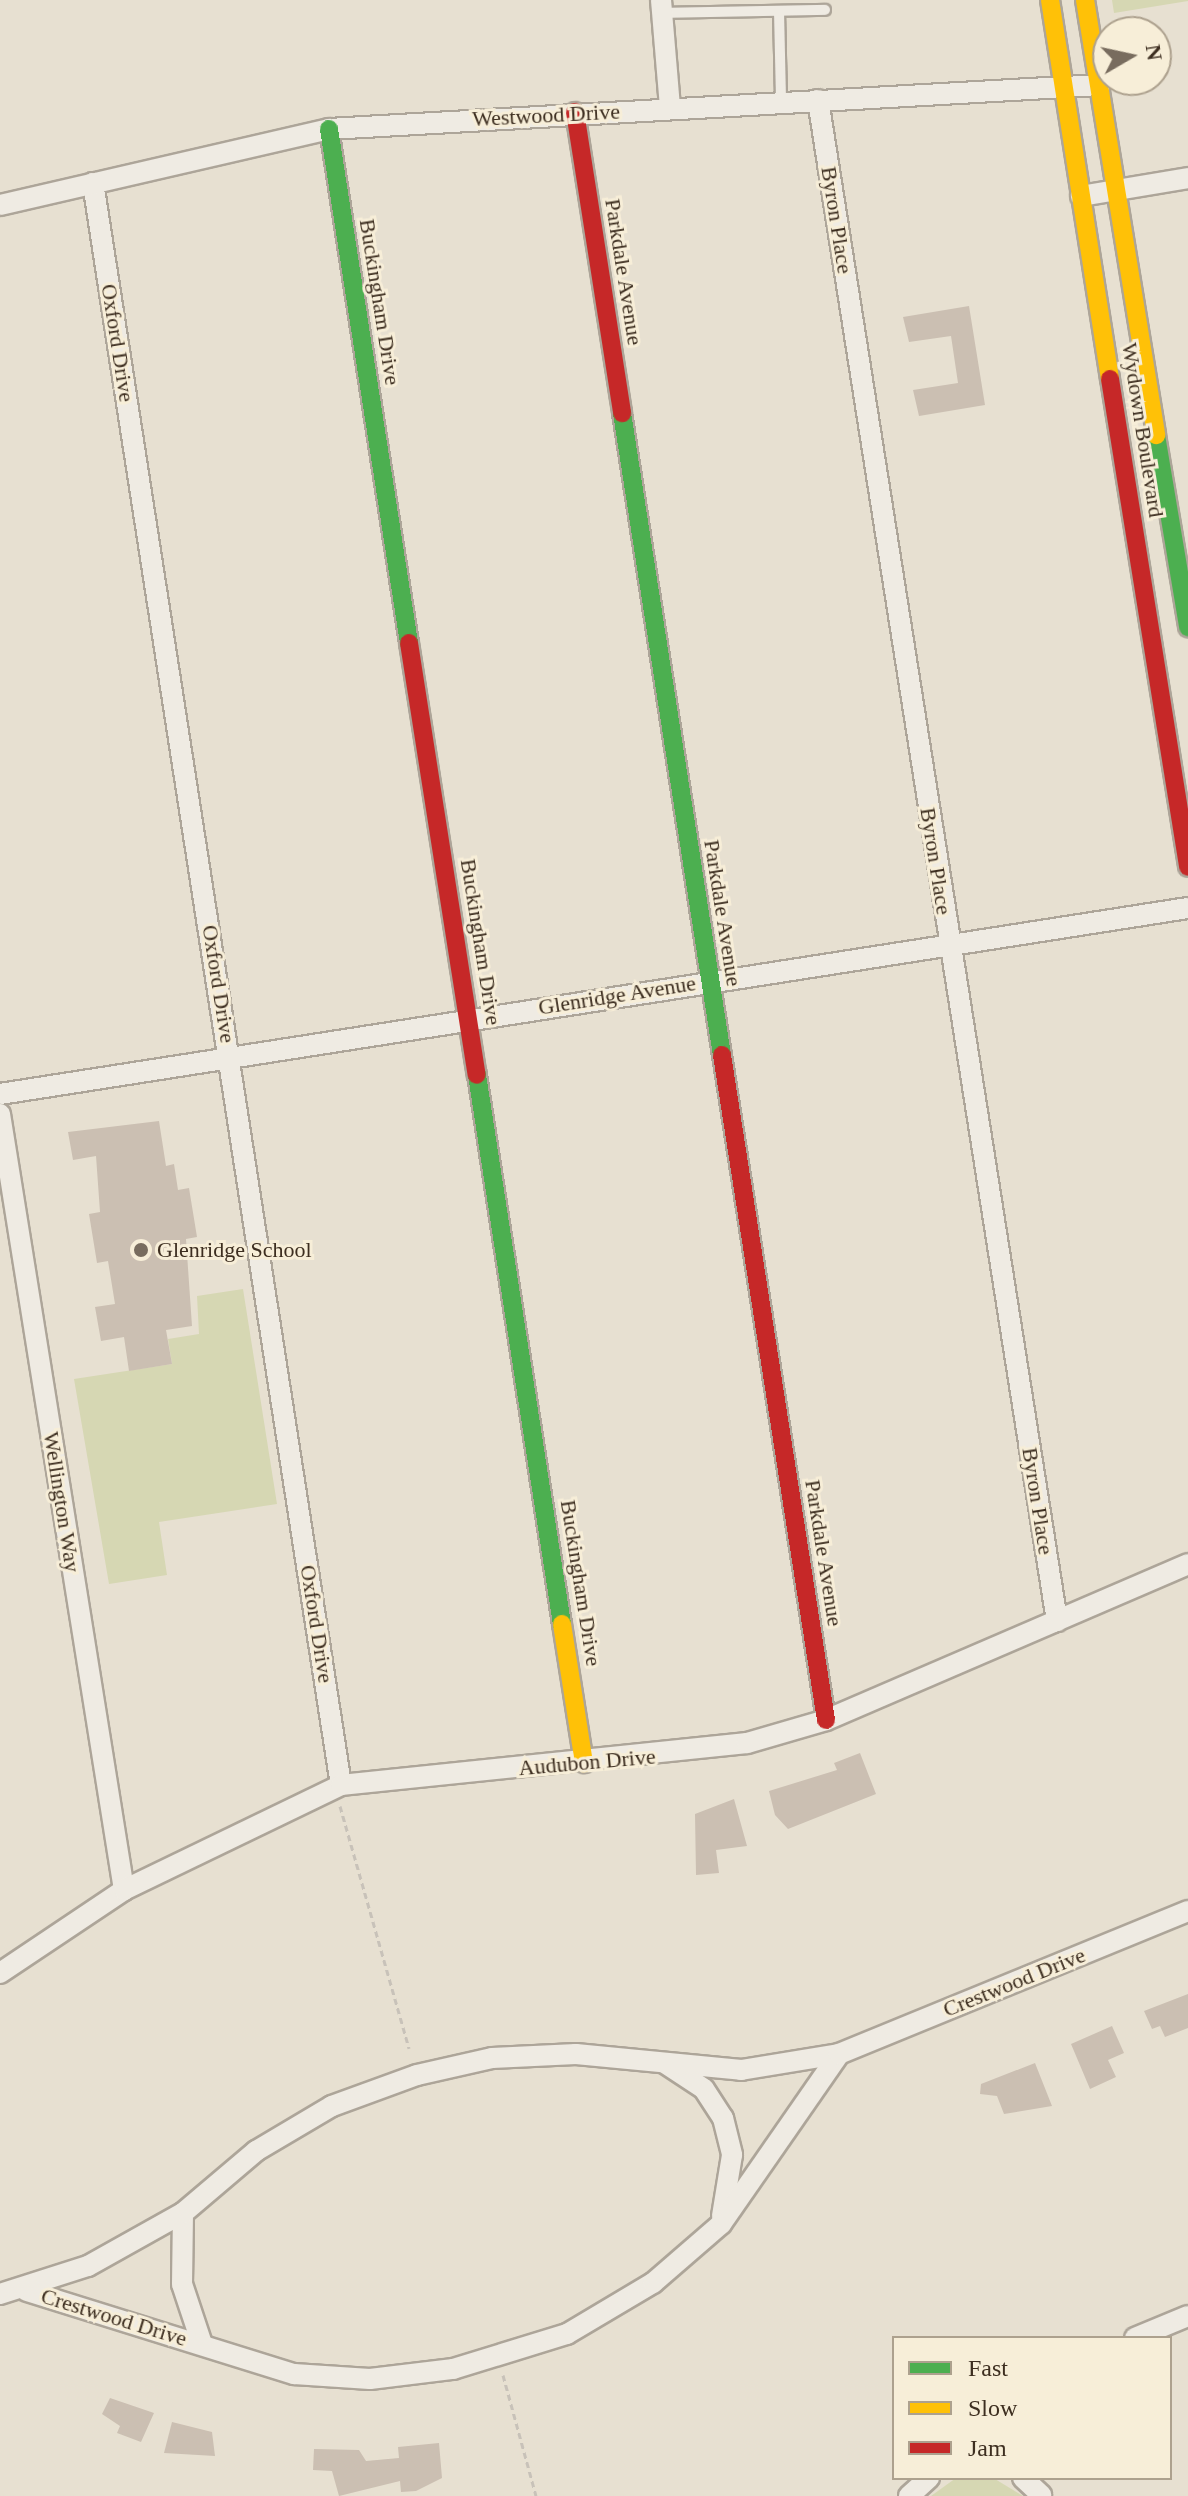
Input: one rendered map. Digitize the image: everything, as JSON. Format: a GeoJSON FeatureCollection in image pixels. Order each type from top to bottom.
{"type":"FeatureCollection","features":[{"type":"Feature","properties":{"kind":"street","name":"Wydown Boulevard"},"geometry":{"type":"LineString","coordinates":[[1050,0],[1188,867]]}},
{"type":"Feature","properties":{"kind":"street","name":"Wydown Boulevard"},"geometry":{"type":"LineString","coordinates":[[1085,0],[1092,40]]}},
{"type":"Feature","properties":{"kind":"street"},"geometry":{"type":"LineString","coordinates":[[662,7],[670,108]]}},
{"type":"Feature","properties":{"kind":"street","name":"Westwood Drive"},"geometry":{"type":"LineString","coordinates":[[0,205],[329,129],[575,112],[1092,86]]}},
{"type":"Feature","properties":{"kind":"street","name":"Wydown Boulevard"},"geometry":{"type":"LineString","coordinates":[[1102,96],[1188,627]]}},
{"type":"Feature","properties":{"kind":"street","name":"Byron Place"},"geometry":{"type":"LineString","coordinates":[[818,100],[1057,1621]]}},
{"type":"Feature","properties":{"kind":"street","name":"Parkdale Avenue"},"geometry":{"type":"LineString","coordinates":[[575,112],[826,1720]]}},
{"type":"Feature","properties":{"kind":"street","name":"Buckingham Drive"},"geometry":{"type":"LineString","coordinates":[[329,129],[584,1763]]}},
{"type":"Feature","properties":{"kind":"street"},"geometry":{"type":"LineString","coordinates":[[1081,196],[1188,178]]}},
{"type":"Feature","properties":{"kind":"street","name":"Oxford Drive"},"geometry":{"type":"LineString","coordinates":[[93,183],[230,1057],[337,1786]]}},
{"type":"Feature","properties":{"kind":"street","name":"Glenridge Avenue"},"geometry":{"type":"LineString","coordinates":[[0,1094],[469,1018],[1188,908]]}},
{"type":"Feature","properties":{"kind":"street","name":"Wellington Way"},"geometry":{"type":"LineString","coordinates":[[0,1114],[124,1890]]}},
{"type":"Feature","properties":{"kind":"street","name":"Audubon Drive"},"geometry":{"type":"LineString","coordinates":[[0,1973],[124,1890],[337,1786],[584,1763],[747,1743],[826,1720],[1188,1564]]}},
{"type":"Feature","properties":{"kind":"street","name":"Crestwood Drive"},"geometry":{"type":"LineString","coordinates":[[0,2294],[27,2291],[183,2213],[256,2151],[332,2106],[417,2075],[492,2058],[576,2054],[741,2070],[839,2054],[1188,1911]]}},
{"type":"Feature","properties":{"kind":"street","name":"Crestwood Drive"},"geometry":{"type":"LineString","coordinates":[[27,2291],[294,2374],[370,2379],[497,2356],[567,2334],[653,2283],[721,2224],[839,2054]]}},
{"type":"Feature","properties":{"kind":"street","name":"Crestwood Drive"},"geometry":{"type":"LineString","coordinates":[[664,2063],[704,2089],[723,2118],[732,2155],[721,2224]]}},
{"type":"Feature","properties":{"kind":"street","name":"Crestwood Drive"},"geometry":{"type":"LineString","coordinates":[[183,2213],[182,2284],[202,2344]]}},
{"type":"Feature","properties":{"kind":"street"},"geometry":{"type":"LineString","coordinates":[[1140,2336],[1188,2316]]}},
{"type":"Feature","properties":{"kind":"street"},"geometry":{"type":"LineString","coordinates":[[909,2496],[927,2480]]}},
{"type":"Feature","properties":{"kind":"lane"},"geometry":{"type":"LineString","coordinates":[[662,7],[825,10]]}},
{"type":"Feature","properties":{"kind":"lane"},"geometry":{"type":"LineString","coordinates":[[779,11],[781,101]]}},
{"type":"Feature","properties":{"kind":"path"},"geometry":{"type":"LineString","coordinates":[[337,1786],[409,2048]]}},
{"type":"Feature","properties":{"kind":"path"},"geometry":{"type":"LineString","coordinates":[[497,2356],[536,2496]]}},
{"type":"Feature","properties":{"kind":"green space"},"geometry":{"type":"Polygon","coordinates":[[[1112,0],[1188,0],[1188,1],[1114,13],[1112,0]]]}},
{"type":"Feature","properties":{"kind":"green space"},"geometry":{"type":"Polygon","coordinates":[[[243,1289],[277,1504],[159,1522],[167,1575],[109,1584],[74,1379],[172,1364],[168,1339],[199,1334],[197,1296],[243,1289]]]}},
{"type":"Feature","properties":{"kind":"green space"},"geometry":{"type":"Polygon","coordinates":[[[953,2480],[997,2480],[1023,2496],[931,2496],[953,2480]]]}},
{"type":"Feature","properties":{"kind":"building"},"geometry":{"type":"Polygon","coordinates":[[[969,306],[985,405],[919,416],[913,390],[958,383],[951,336],[909,342],[903,317],[969,306]]]}},
{"type":"Feature","properties":{"kind":"building","name":"Glenridge School"},"geometry":{"type":"Polygon","coordinates":[[[159,1121],[166,1166],[174,1164],[178,1190],[189,1188],[197,1237],[186,1239],[192,1326],[166,1330],[172,1364],[129,1371],[124,1337],[101,1341],[95,1307],[115,1304],[108,1261],[97,1263],[89,1214],[100,1212],[96,1156],[73,1160],[68,1132],[159,1121]]]}},
{"type":"Feature","properties":{"kind":"building"},"geometry":{"type":"Polygon","coordinates":[[[860,1753],[876,1794],[788,1829],[775,1815],[769,1791],[837,1770],[834,1763],[860,1753]]]}},
{"type":"Feature","properties":{"kind":"building"},"geometry":{"type":"Polygon","coordinates":[[[734,1799],[747,1846],[716,1850],[719,1873],[696,1875],[695,1814],[734,1799]]]}},
{"type":"Feature","properties":{"kind":"building"},"geometry":{"type":"Polygon","coordinates":[[[1188,1994],[1188,2028],[1165,2037],[1160,2026],[1152,2029],[1144,2011],[1188,1994]]]}},
{"type":"Feature","properties":{"kind":"building"},"geometry":{"type":"Polygon","coordinates":[[[1112,2026],[1124,2053],[1108,2060],[1116,2077],[1090,2089],[1071,2044],[1112,2026]]]}},
{"type":"Feature","properties":{"kind":"building"},"geometry":{"type":"Polygon","coordinates":[[[1035,2063],[1052,2106],[1004,2114],[997,2096],[980,2094],[981,2084],[1035,2063]]]}},
{"type":"Feature","properties":{"kind":"building"},"geometry":{"type":"Polygon","coordinates":[[[110,2398],[154,2413],[141,2442],[117,2433],[120,2426],[102,2414],[110,2398]]]}},
{"type":"Feature","properties":{"kind":"building"},"geometry":{"type":"Polygon","coordinates":[[[172,2422],[212,2432],[215,2456],[164,2453],[172,2422]]]}},
{"type":"Feature","properties":{"kind":"building"},"geometry":{"type":"Polygon","coordinates":[[[439,2443],[442,2478],[416,2491],[401,2492],[400,2481],[339,2496],[332,2471],[313,2470],[314,2449],[359,2450],[366,2461],[399,2458],[398,2447],[439,2443]]]}},
{"type":"Feature","properties":{"kind":"traffic: fast"},"geometry":{"type":"LineString","coordinates":[[329,129],[409,643]]}},
{"type":"Feature","properties":{"kind":"traffic: fast"},"geometry":{"type":"LineString","coordinates":[[622,413],[722,1055]]}},
{"type":"Feature","properties":{"kind":"traffic: fast"},"geometry":{"type":"LineString","coordinates":[[1156,435],[1188,627]]}},
{"type":"Feature","properties":{"kind":"traffic: fast"},"geometry":{"type":"LineString","coordinates":[[477,1075],[562,1624]]}},
{"type":"Feature","properties":{"kind":"traffic: slow"},"geometry":{"type":"LineString","coordinates":[[1050,0],[1110,379]]}},
{"type":"Feature","properties":{"kind":"traffic: slow"},"geometry":{"type":"LineString","coordinates":[[1085,0],[1156,435]]}},
{"type":"Feature","properties":{"kind":"traffic: slow"},"geometry":{"type":"LineString","coordinates":[[562,1624],[584,1763]]}},
{"type":"Feature","properties":{"kind":"traffic: jam"},"geometry":{"type":"LineString","coordinates":[[575,112],[622,413]]}},
{"type":"Feature","properties":{"kind":"traffic: jam"},"geometry":{"type":"LineString","coordinates":[[1110,379],[1188,867]]}},
{"type":"Feature","properties":{"kind":"traffic: jam"},"geometry":{"type":"LineString","coordinates":[[409,643],[477,1075]]}},
{"type":"Feature","properties":{"kind":"traffic: jam"},"geometry":{"type":"LineString","coordinates":[[722,1055],[826,1720]]}},
{"type":"Feature","properties":{"kind":"place","name":"Glenridge School"},"geometry":{"type":"Point","coordinates":[141,1250]}}]}
